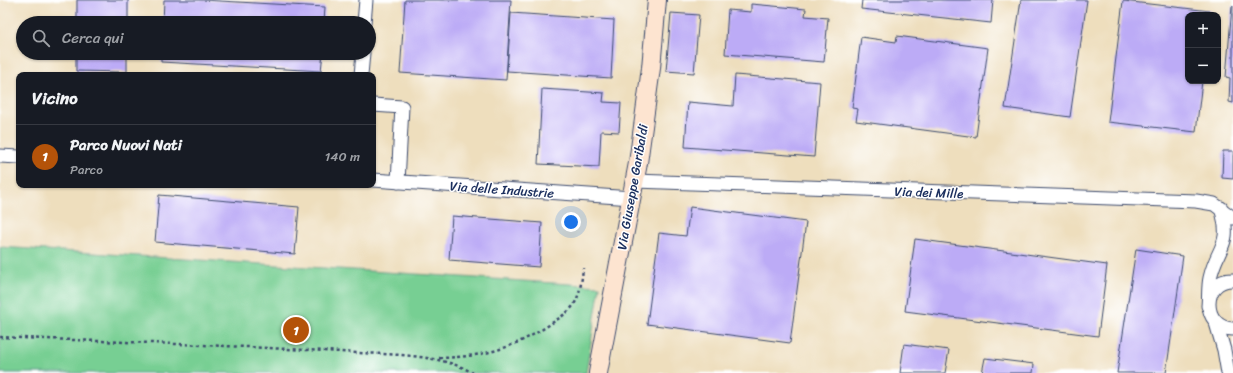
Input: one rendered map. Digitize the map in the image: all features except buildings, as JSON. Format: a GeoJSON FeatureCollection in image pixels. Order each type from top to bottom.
{"type":"FeatureCollection","features":[{"type":"Feature","properties":{"kind":"street"},"geometry":{"type":"LineString","coordinates":[[365,16],[366,0]]}},
{"type":"Feature","properties":{"kind":"street","name":"Via Giuseppe Garibaldi"},"geometry":{"type":"LineString","coordinates":[[598,373],[633,190],[651,68],[657,0]]}},
{"type":"Feature","properties":{"kind":"street"},"geometry":{"type":"LineString","coordinates":[[361,72],[362,60]]}},
{"type":"Feature","properties":{"kind":"street"},"geometry":{"type":"LineString","coordinates":[[376,105],[402,107],[398,182]]}},
{"type":"Feature","properties":{"kind":"street"},"geometry":{"type":"LineString","coordinates":[[0,156],[16,157]]}},
{"type":"Feature","properties":{"kind":"street","name":"Via delle Industrie"},"geometry":{"type":"LineString","coordinates":[[376,180],[633,190]]}},
{"type":"Feature","properties":{"kind":"street","name":"Via dei Mille"},"geometry":{"type":"LineString","coordinates":[[633,190],[1196,201],[1214,204],[1233,218]]}},
{"type":"Feature","properties":{"kind":"street"},"geometry":{"type":"LineString","coordinates":[[1221,208],[1227,222],[1228,237],[1210,278],[1208,306],[1212,318],[1216,323],[1223,327],[1233,329]]}},
{"type":"Feature","properties":{"kind":"street"},"geometry":{"type":"LineString","coordinates":[[1208,306],[1212,291],[1216,286],[1223,282],[1233,280]]}},
{"type":"Feature","properties":{"kind":"street"},"geometry":{"type":"LineString","coordinates":[[1216,323],[1229,373]]}},
{"type":"Feature","properties":{"kind":"street"},"geometry":{"type":"LineString","coordinates":[[1229,373],[1233,359]]}},
{"type":"Feature","properties":{"kind":"path"},"geometry":{"type":"LineString","coordinates":[[0,337],[314,350],[436,358],[467,358],[494,352],[515,344],[540,331],[573,306],[582,281],[583,268]]}},
{"type":"Feature","properties":{"kind":"path"},"geometry":{"type":"LineString","coordinates":[[436,358],[459,365],[473,373]]}},
{"type":"Feature","properties":{"kind":"green space"},"geometry":{"type":"Polygon","coordinates":[[[0,247],[600,286],[586,373],[0,373],[0,247]]]}},
{"type":"Feature","properties":{"kind":"place","name":"Parco Nuovi Nati"},"geometry":{"type":"Point","coordinates":[296,330]}}]}
